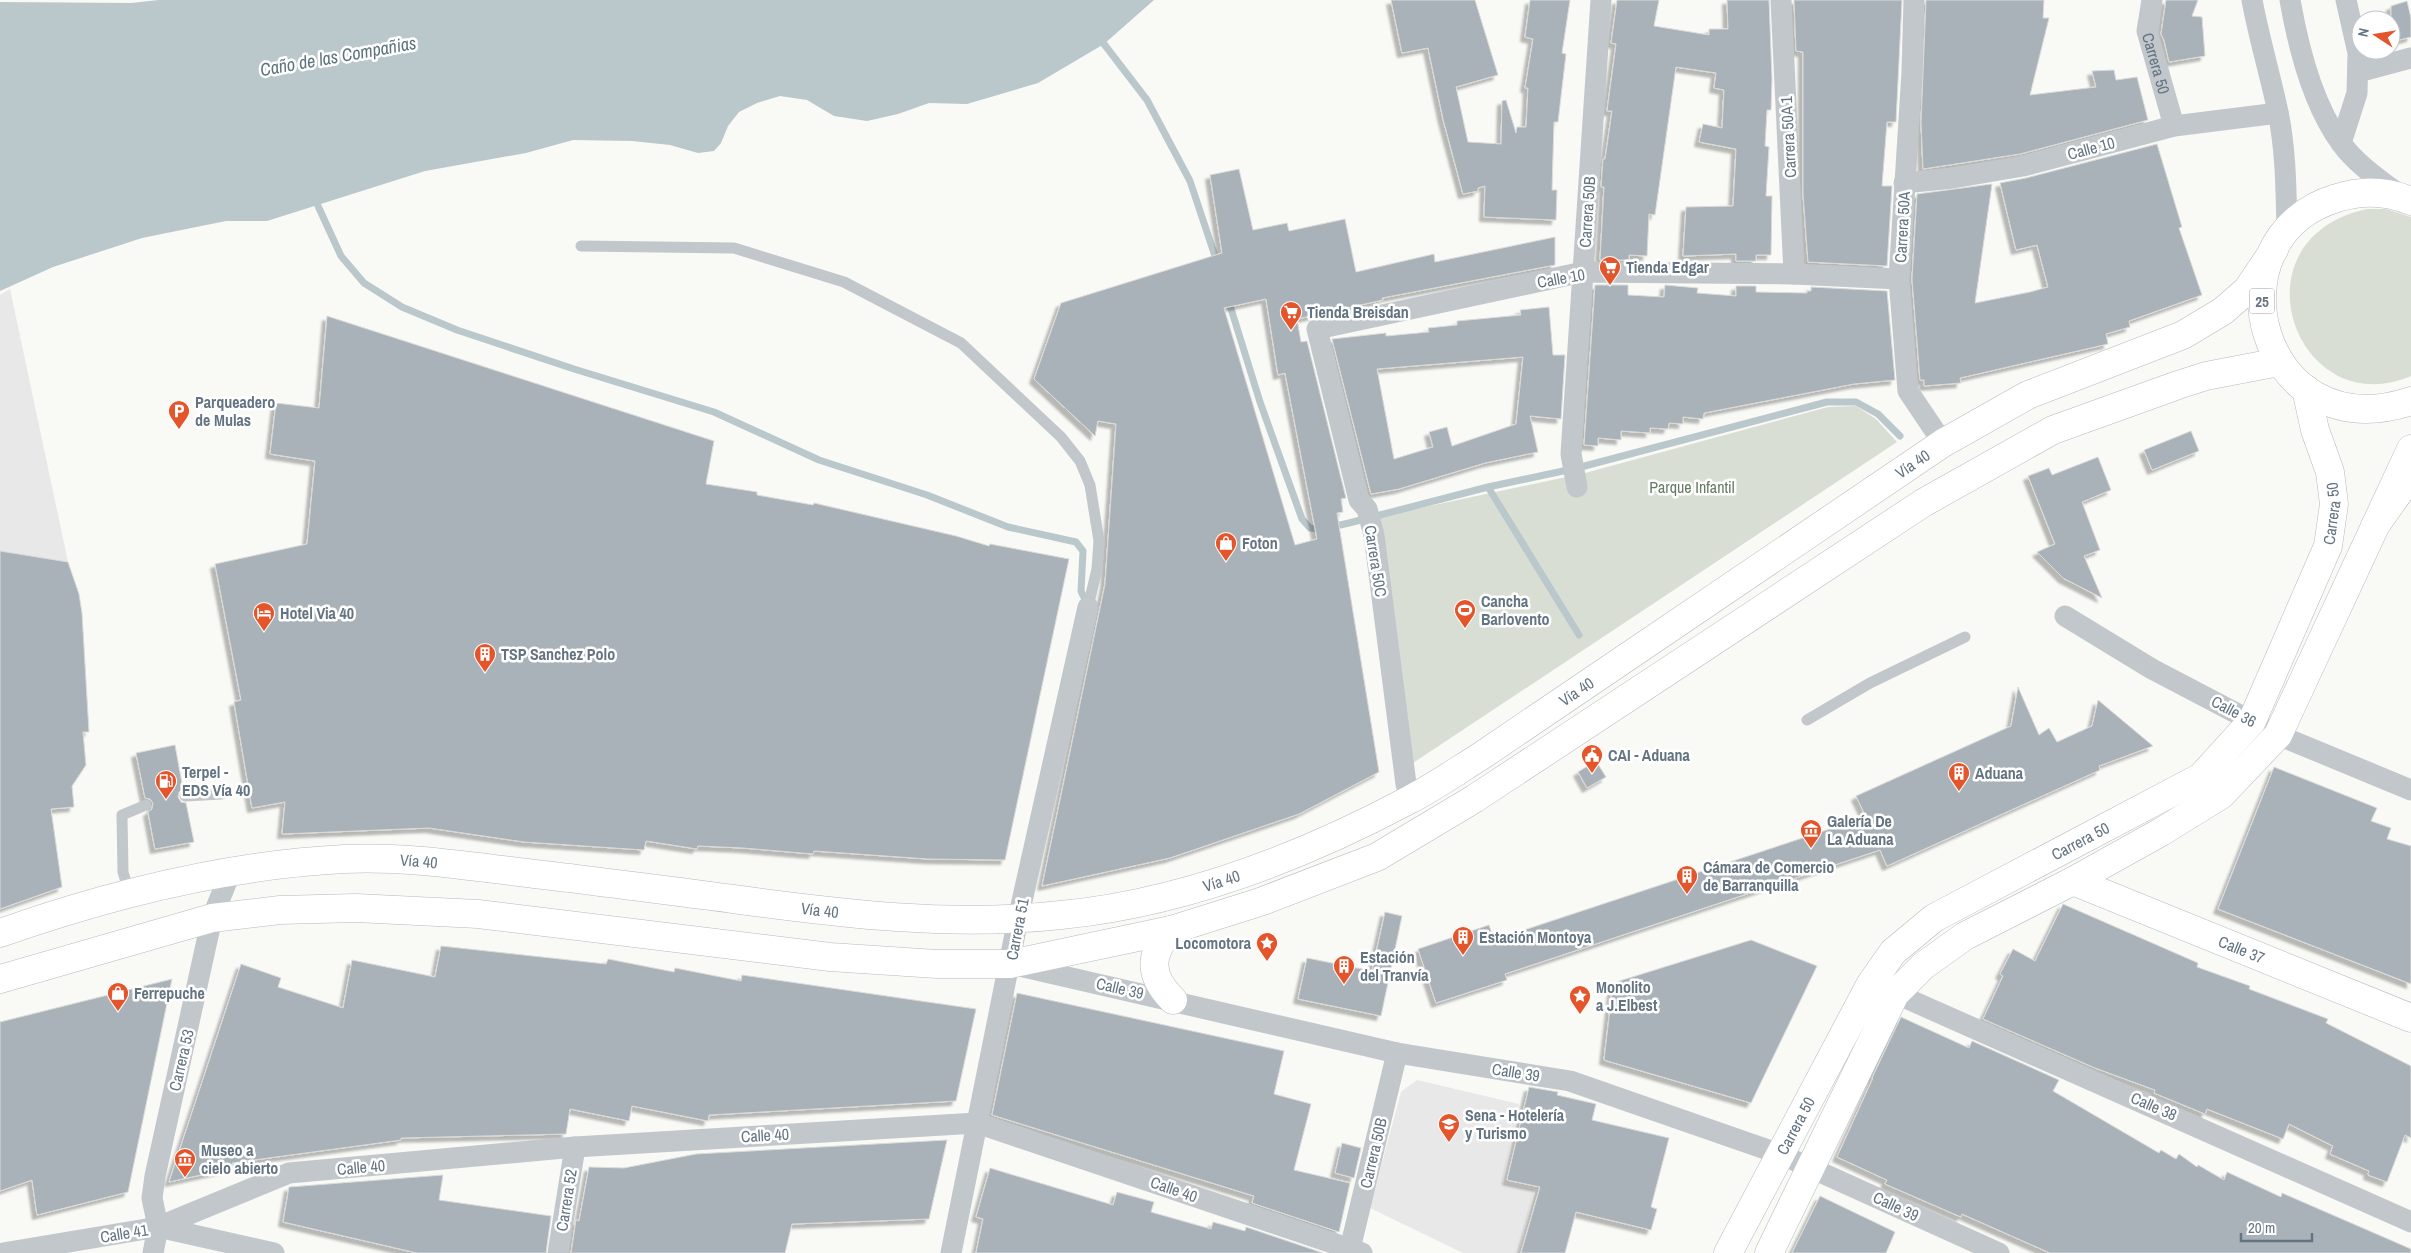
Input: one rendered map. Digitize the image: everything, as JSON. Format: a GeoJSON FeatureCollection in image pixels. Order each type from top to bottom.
{"type":"FeatureCollection","features":[{"type":"Feature","properties":{"kind":"main road","name":"25"},"geometry":{"type":"LineString","coordinates":[[2406,199],[2376,192],[2343,196],[2327,201],[2306,213],[2281,240],[2264,277],[2261,306],[2266,335],[2279,362],[2306,389],[2332,403],[2360,410],[2389,408],[2411,401]]}},
{"type":"Feature","properties":{"kind":"main road","name":"Vía 40"},"geometry":{"type":"LineString","coordinates":[[0,933],[129,892],[231,871],[345,859],[415,861],[600,882],[839,914],[939,920],[1018,919],[1064,915],[1127,906],[1224,880],[1285,858],[1410,799],[1481,756],[1943,443],[2028,395],[2183,335],[2203,325],[2247,290],[2281,240]]}},
{"type":"Feature","properties":{"kind":"main road","name":"Vía 40"},"geometry":{"type":"LineString","coordinates":[[0,979],[212,918],[280,910],[356,908],[478,914],[830,957],[937,964],[1010,964],[1171,930],[1260,902],[1378,857],[1474,799],[1923,503],[2053,430],[2178,384],[2206,376],[2279,362]]}},
{"type":"Feature","properties":{"kind":"main road","name":"Carrera 50"},"geometry":{"type":"LineString","coordinates":[[1768,1253],[1810,1167],[1884,988],[1893,952],[1934,918],[2201,778],[2252,721],[2328,546],[2334,504],[2331,480],[2315,430],[2306,389]]}},
{"type":"Feature","properties":{"kind":"main road","name":"Carrera 50"},"geometry":{"type":"LineString","coordinates":[[1728,1253],[1780,1154],[1884,988],[1923,966],[1965,936],[2073,881],[2161,832],[2221,795],[2278,735],[2411,449]]}},
{"type":"Feature","properties":{"kind":"main road"},"geometry":{"type":"LineString","coordinates":[[2375,526],[2411,475]]}},
{"type":"Feature","properties":{"kind":"main road","name":"Calle 37"},"geometry":{"type":"LineString","coordinates":[[2073,881],[2411,1018]]}},
{"type":"Feature","properties":{"kind":"main road"},"geometry":{"type":"LineString","coordinates":[[1171,930],[1160,942],[1154,957],[1155,974],[1161,989],[1173,1000]]}},
{"type":"Feature","properties":{"kind":"street","name":"Carrera 50B"},"geometry":{"type":"LineString","coordinates":[[1577,487],[1571,457],[1601,0]]}},
{"type":"Feature","properties":{"kind":"street","name":"Carrera 50A 1"},"geometry":{"type":"LineString","coordinates":[[1781,0],[1794,274]]}},
{"type":"Feature","properties":{"kind":"street","name":"Carrera 50A"},"geometry":{"type":"LineString","coordinates":[[1914,0],[1912,72],[1899,279],[1908,391],[1943,443]]}},
{"type":"Feature","properties":{"kind":"street","name":"Carrera 50"},"geometry":{"type":"LineString","coordinates":[[2152,0],[2147,31],[2174,126]]}},
{"type":"Feature","properties":{"kind":"street"},"geometry":{"type":"LineString","coordinates":[[2252,0],[2278,113],[2286,172],[2281,240]]}},
{"type":"Feature","properties":{"kind":"street"},"geometry":{"type":"LineString","coordinates":[[2290,0],[2296,34],[2321,109],[2341,144],[2369,172],[2406,199]]}},
{"type":"Feature","properties":{"kind":"street"},"geometry":{"type":"LineString","coordinates":[[2341,144],[2357,94],[2358,72],[2358,53],[2346,0]]}},
{"type":"Feature","properties":{"kind":"street"},"geometry":{"type":"LineString","coordinates":[[2358,72],[2411,58]]}},
{"type":"Feature","properties":{"kind":"street","name":"Calle 10"},"geometry":{"type":"LineString","coordinates":[[1904,183],[1953,178],[2023,166],[2174,126],[2278,113]]}},
{"type":"Feature","properties":{"kind":"street","name":"Calle 10"},"geometry":{"type":"LineString","coordinates":[[1317,329],[1583,272],[1794,274],[1899,279]]}},
{"type":"Feature","properties":{"kind":"street","name":"Carrera 50C"},"geometry":{"type":"LineString","coordinates":[[1317,329],[1359,500],[1368,509],[1374,535],[1406,784],[1410,799]]}},
{"type":"Feature","properties":{"kind":"street","name":"Carrera 51"},"geometry":{"type":"LineString","coordinates":[[951,1253],[1018,919],[1088,607]]}},
{"type":"Feature","properties":{"kind":"street","name":"Calle 36"},"geometry":{"type":"LineString","coordinates":[[2065,616],[2152,669],[2278,735],[2411,790]]}},
{"type":"Feature","properties":{"kind":"street","name":"Carrera 53"},"geometry":{"type":"LineString","coordinates":[[153,1253],[158,1227],[152,1198],[155,1176],[212,918],[231,871]]}},
{"type":"Feature","properties":{"kind":"street","name":"Calle 39"},"geometry":{"type":"LineString","coordinates":[[1010,964],[1397,1053],[1570,1081],[1780,1154],[1999,1253]]}},
{"type":"Feature","properties":{"kind":"street","name":"Calle 38"},"geometry":{"type":"LineString","coordinates":[[1884,988],[2183,1119],[2411,1222]]}},
{"type":"Feature","properties":{"kind":"street","name":"Carrera 50B"},"geometry":{"type":"LineString","coordinates":[[1354,1251],[1397,1053]]}},
{"type":"Feature","properties":{"kind":"street","name":"Calle 40"},"geometry":{"type":"LineString","coordinates":[[158,1227],[289,1173],[575,1147],[977,1123],[1354,1251]]}},
{"type":"Feature","properties":{"kind":"street","name":"Carrera 52"},"geometry":{"type":"LineString","coordinates":[[558,1253],[575,1147]]}},
{"type":"Feature","properties":{"kind":"street","name":"Calle 41"},"geometry":{"type":"LineString","coordinates":[[3,1253],[158,1227],[274,1253]]}},
{"type":"Feature","properties":{"kind":"lane"},"geometry":{"type":"LineString","coordinates":[[580,246],[734,248],[844,282],[961,343],[1061,437],[1080,461],[1090,485],[1099,541],[1098,569],[1088,607]]}},
{"type":"Feature","properties":{"kind":"lane"},"geometry":{"type":"LineString","coordinates":[[1807,720],[1870,683],[1964,637]]}},
{"type":"Feature","properties":{"kind":"lane"},"geometry":{"type":"LineString","coordinates":[[185,796],[222,794]]}},
{"type":"Feature","properties":{"kind":"lane"},"geometry":{"type":"LineString","coordinates":[[129,892],[123,872],[122,815],[146,805]]}},
{"type":"Feature","properties":{"kind":"shaded area"},"geometry":{"type":"Polygon","coordinates":[[[10,289],[68,562],[0,551],[0,295],[10,289]]]}},
{"type":"Feature","properties":{"kind":"shaded area","name":"Sena - Hotelería y Turismo"},"geometry":{"type":"Polygon","coordinates":[[[1417,1080],[1519,1104],[1502,1183],[1534,1190],[1518,1253],[1463,1253],[1370,1208],[1401,1092],[1417,1080]]]}},
{"type":"Feature","properties":{"kind":"green space"},"geometry":{"type":"Polygon","coordinates":[[[2367,209],[2386,209],[2411,217],[2411,376],[2370,384],[2336,375],[2310,353],[2294,322],[2290,288],[2299,255],[2325,227],[2367,209]]]}},
{"type":"Feature","properties":{"kind":"green space","name":"Parque Infantil"},"geometry":{"type":"Polygon","coordinates":[[[1856,406],[1876,419],[1897,442],[1413,763],[1373,518],[1585,473],[1828,407],[1856,406]]]}},
{"type":"Feature","properties":{"kind":"water","name":"Caño de las Compañias"},"geometry":{"type":"Polygon","coordinates":[[[159,0],[1154,0],[1104,44],[1038,83],[967,104],[929,103],[898,114],[867,121],[834,116],[807,100],[780,96],[757,103],[739,112],[728,126],[721,143],[714,151],[698,153],[670,145],[632,141],[573,140],[526,153],[425,171],[267,221],[226,221],[142,238],[53,267],[0,291],[0,2],[131,3],[159,0]]]}},
{"type":"Feature","properties":{"kind":"building"},"geometry":{"type":"Polygon","coordinates":[[[1391,0],[1475,0],[1498,75],[1456,87],[1468,142],[1501,144],[1502,101],[1506,100],[1516,133],[1517,127],[1526,127],[1528,88],[1525,88],[1533,39],[1525,37],[1530,0],[1570,0],[1562,53],[1566,54],[1558,122],[1554,122],[1552,190],[1557,190],[1556,220],[1484,217],[1485,186],[1478,188],[1478,191],[1463,194],[1443,119],[1428,48],[1402,53],[1391,0]]]}},
{"type":"Feature","properties":{"kind":"building"},"geometry":{"type":"Polygon","coordinates":[[[1617,0],[1659,0],[1654,26],[1709,35],[1709,29],[1728,29],[1727,0],[1769,0],[1772,79],[1771,110],[1767,110],[1765,146],[1769,147],[1766,196],[1772,196],[1771,255],[1756,255],[1756,261],[1736,261],[1736,254],[1683,256],[1686,207],[1733,206],[1736,149],[1699,142],[1703,124],[1722,128],[1724,90],[1714,88],[1716,73],[1676,67],[1655,215],[1649,214],[1647,256],[1629,255],[1629,260],[1600,260],[1604,187],[1601,187],[1603,159],[1605,159],[1612,111],[1607,111],[1616,44],[1611,43],[1617,0]]]}},
{"type":"Feature","properties":{"kind":"building"},"geometry":{"type":"Polygon","coordinates":[[[1794,0],[1902,0],[1896,122],[1887,122],[1882,186],[1892,186],[1887,266],[1808,262],[1803,194],[1803,52],[1796,51],[1794,0]]]}},
{"type":"Feature","properties":{"kind":"building"},"geometry":{"type":"Polygon","coordinates":[[[1926,0],[2044,0],[2043,18],[2049,18],[2030,95],[2096,87],[2092,71],[2114,70],[2116,80],[2137,77],[2148,120],[2020,154],[1923,169],[1921,122],[1926,0]]]}},
{"type":"Feature","properties":{"kind":"building"},"geometry":{"type":"Polygon","coordinates":[[[2166,0],[2198,0],[2192,16],[2202,17],[2205,56],[2169,62],[2161,34],[2166,0]]]}},
{"type":"Feature","properties":{"kind":"building"},"geometry":{"type":"Polygon","coordinates":[[[2407,1],[2411,18],[2411,37],[2401,40],[2401,10],[2391,10],[2391,6],[2407,1]]]}},
{"type":"Feature","properties":{"kind":"building"},"geometry":{"type":"Polygon","coordinates":[[[2157,144],[2182,227],[2179,228],[2202,295],[2129,321],[2130,327],[2106,334],[2108,344],[1960,378],[1961,383],[1924,386],[1924,380],[1920,380],[1912,279],[1917,194],[1992,184],[1975,303],[2030,292],[2048,287],[2037,245],[2016,250],[2000,183],[2157,144]]]}},
{"type":"Feature","properties":{"kind":"building","name":"Foton"},"geometry":{"type":"Polygon","coordinates":[[[1239,169],[1253,230],[1287,223],[1289,231],[1345,219],[1356,272],[1434,254],[1435,262],[1555,237],[1555,265],[1382,298],[1383,300],[1297,319],[1301,342],[1307,341],[1346,498],[1341,499],[1343,512],[1337,513],[1379,772],[1299,814],[1170,858],[1042,886],[1105,584],[1116,424],[1098,421],[1095,436],[1034,379],[1061,303],[1222,253],[1210,175],[1239,169]],[[1266,299],[1224,308],[1295,545],[1317,539],[1285,373],[1278,375],[1266,299]]]}},
{"type":"Feature","properties":{"kind":"building"},"geometry":{"type":"Polygon","coordinates":[[[1595,285],[1628,285],[1628,295],[1664,297],[1665,285],[1698,288],[1697,293],[1736,296],[1736,286],[1756,286],[1756,292],[1807,293],[1807,291],[1811,291],[1811,287],[1887,291],[1895,380],[1854,384],[1704,413],[1703,419],[1683,417],[1683,424],[1669,423],[1668,429],[1650,428],[1650,433],[1621,431],[1621,440],[1598,438],[1598,446],[1584,445],[1595,285]]]}},
{"type":"Feature","properties":{"kind":"building"},"geometry":{"type":"Polygon","coordinates":[[[1549,307],[1553,355],[1565,355],[1561,419],[1530,416],[1538,452],[1485,463],[1399,489],[1371,494],[1332,339],[1386,333],[1386,336],[1429,332],[1428,328],[1457,325],[1457,321],[1521,315],[1520,310],[1549,307]],[[1523,357],[1377,369],[1394,459],[1433,447],[1429,432],[1447,427],[1452,446],[1516,424],[1523,357]]]}},
{"type":"Feature","properties":{"kind":"building"},"geometry":{"type":"Polygon","coordinates":[[[327,316],[714,441],[706,484],[757,492],[757,495],[813,505],[814,503],[956,536],[989,546],[990,544],[1069,559],[1005,860],[928,859],[814,851],[813,854],[698,846],[697,849],[646,841],[644,850],[524,842],[429,828],[282,834],[285,802],[252,808],[234,702],[241,700],[215,564],[307,544],[315,461],[270,454],[276,403],[319,408],[327,316]]]}},
{"type":"Feature","properties":{"kind":"building"},"geometry":{"type":"Polygon","coordinates":[[[2191,431],[2199,451],[2152,470],[2144,450],[2191,431]]]}},
{"type":"Feature","properties":{"kind":"building"},"geometry":{"type":"Polygon","coordinates":[[[2098,457],[2111,490],[2082,502],[2100,550],[2084,556],[2102,598],[2063,578],[2037,552],[2055,544],[2028,476],[2049,468],[2052,475],[2098,457]]]}},
{"type":"Feature","properties":{"kind":"building"},"geometry":{"type":"Polygon","coordinates":[[[0,551],[68,562],[79,594],[82,613],[89,732],[83,732],[86,765],[72,786],[74,807],[51,809],[62,887],[0,909],[0,551]]]}},
{"type":"Feature","properties":{"kind":"building"},"geometry":{"type":"Polygon","coordinates":[[[2018,687],[2039,735],[2049,728],[2057,742],[2092,726],[2098,700],[2153,746],[2099,766],[2100,770],[1887,866],[1880,850],[1505,974],[1507,980],[1436,1003],[1418,949],[1489,925],[1494,940],[1866,817],[1856,796],[2011,726],[2018,687]]]}},
{"type":"Feature","properties":{"kind":"building","name":"Terpel - EDS Vía 40"},"geometry":{"type":"Polygon","coordinates":[[[175,745],[183,789],[179,792],[178,797],[181,802],[186,803],[194,842],[155,849],[148,812],[152,809],[153,803],[150,799],[145,798],[136,753],[175,745]]]}},
{"type":"Feature","properties":{"kind":"building","name":"CAI - Aduana"},"geometry":{"type":"Polygon","coordinates":[[[1596,761],[1606,777],[1587,788],[1578,772],[1596,761]]]}},
{"type":"Feature","properties":{"kind":"building"},"geometry":{"type":"Polygon","coordinates":[[[2274,767],[2377,808],[2371,821],[2391,828],[2387,839],[2411,846],[2411,984],[2218,909],[2274,767]]]}},
{"type":"Feature","properties":{"kind":"building"},"geometry":{"type":"Polygon","coordinates":[[[2063,904],[2198,963],[2197,967],[2250,986],[2249,989],[2328,1019],[2326,1023],[2411,1066],[2411,1138],[2405,1135],[2387,1182],[2368,1175],[2369,1171],[2330,1154],[2333,1146],[2289,1124],[2283,1139],[2207,1109],[2205,1114],[2154,1093],[2155,1090],[2095,1068],[1983,1019],[2003,976],[2000,974],[2013,949],[2035,961],[2063,904]]]}},
{"type":"Feature","properties":{"kind":"building","name":"Estación del Tranvía"},"geometry":{"type":"Polygon","coordinates":[[[1385,912],[1402,916],[1381,1016],[1298,999],[1307,958],[1372,971],[1385,912]]]}},
{"type":"Feature","properties":{"kind":"building"},"geometry":{"type":"Polygon","coordinates":[[[1751,940],[1817,966],[1751,1103],[1604,1060],[1613,983],[1751,940]]]}},
{"type":"Feature","properties":{"kind":"building"},"geometry":{"type":"Polygon","coordinates":[[[441,946],[606,964],[608,959],[674,972],[675,968],[741,981],[742,975],[976,1009],[956,1101],[709,1115],[708,1121],[632,1106],[629,1121],[570,1109],[566,1134],[401,1138],[401,1140],[232,1163],[233,1168],[169,1182],[241,964],[281,978],[278,987],[343,1008],[352,960],[435,977],[441,946]]]}},
{"type":"Feature","properties":{"kind":"building"},"geometry":{"type":"Polygon","coordinates":[[[172,979],[128,1192],[37,1215],[32,1180],[0,1191],[0,1022],[172,979]]]}},
{"type":"Feature","properties":{"kind":"building"},"geometry":{"type":"Polygon","coordinates":[[[1017,993],[1284,1051],[1274,1094],[1311,1104],[1294,1170],[1350,1183],[1339,1232],[1252,1203],[1254,1196],[992,1115],[1017,993]]]}},
{"type":"Feature","properties":{"kind":"building"},"geometry":{"type":"Polygon","coordinates":[[[1901,1017],[1969,1048],[1972,1041],[2059,1080],[2053,1091],[2159,1153],[2161,1150],[2176,1159],[2179,1154],[2197,1167],[2198,1165],[2224,1180],[2227,1172],[2281,1197],[2282,1193],[2411,1249],[2411,1253],[2050,1253],[1962,1214],[1961,1217],[1885,1184],[1887,1180],[1837,1157],[1901,1017]]]}},
{"type":"Feature","properties":{"kind":"building"},"geometry":{"type":"Polygon","coordinates":[[[1529,1087],[1558,1092],[1557,1095],[1596,1104],[1592,1120],[1669,1138],[1651,1207],[1657,1209],[1651,1230],[1576,1212],[1565,1253],[1521,1253],[1540,1187],[1507,1180],[1529,1087]]]}},
{"type":"Feature","properties":{"kind":"building"},"geometry":{"type":"Polygon","coordinates":[[[947,1140],[929,1219],[792,1224],[785,1253],[571,1253],[576,1220],[579,1221],[589,1167],[624,1168],[696,1154],[947,1140]]]}},
{"type":"Feature","properties":{"kind":"building"},"geometry":{"type":"Polygon","coordinates":[[[1342,1143],[1361,1148],[1354,1178],[1335,1173],[1342,1143]]]}},
{"type":"Feature","properties":{"kind":"building"},"geometry":{"type":"Polygon","coordinates":[[[990,1168],[1113,1205],[1117,1192],[1154,1202],[1151,1212],[1211,1229],[1213,1222],[1245,1231],[1246,1227],[1323,1253],[976,1253],[983,1219],[976,1217],[990,1168]]]}},
{"type":"Feature","properties":{"kind":"building"},"geometry":{"type":"Polygon","coordinates":[[[443,1175],[439,1200],[551,1216],[546,1253],[417,1253],[283,1222],[289,1187],[443,1175]]]}},
{"type":"Feature","properties":{"kind":"building"},"geometry":{"type":"Polygon","coordinates":[[[1820,1196],[1895,1232],[1886,1253],[1792,1253],[1820,1196]]]}},
{"type":"Feature","properties":{"kind":"waterway"},"geometry":{"type":"LineString","coordinates":[[1104,44],[1147,100],[1190,181],[1217,262]]}},
{"type":"Feature","properties":{"kind":"waterway"},"geometry":{"type":"LineString","coordinates":[[318,206],[341,256],[364,283],[402,307],[457,330],[574,369],[714,412],[819,460],[927,495],[1008,527],[1076,542],[1083,551],[1081,591],[1087,604]]}},
{"type":"Feature","properties":{"kind":"waterway"},"geometry":{"type":"LineString","coordinates":[[1228,299],[1260,402],[1302,519],[1310,528],[1322,529],[1349,523],[1488,487],[1577,468],[1827,402],[1856,402],[1878,414],[1900,436]]}},
{"type":"Feature","properties":{"kind":"waterway"},"geometry":{"type":"LineString","coordinates":[[1488,487],[1579,635]]}},
{"type":"Feature","properties":{"kind":"place","name":"Tienda Edgar"},"geometry":{"type":"Point","coordinates":[1610,286]}},
{"type":"Feature","properties":{"kind":"place","name":"Tienda Breisdan"},"geometry":{"type":"Point","coordinates":[1291,331]}},
{"type":"Feature","properties":{"kind":"place","name":"Parqueadero de Mulas"},"geometry":{"type":"Point","coordinates":[179,430]}},
{"type":"Feature","properties":{"kind":"place","name":"Foton"},"geometry":{"type":"Point","coordinates":[1226,562]}},
{"type":"Feature","properties":{"kind":"place","name":"Cancha Barlovento"},"geometry":{"type":"Point","coordinates":[1465,629]}},
{"type":"Feature","properties":{"kind":"place","name":"Hotel Via 40"},"geometry":{"type":"Point","coordinates":[264,632]}},
{"type":"Feature","properties":{"kind":"place","name":"TSP Sanchez Polo"},"geometry":{"type":"Point","coordinates":[485,673]}},
{"type":"Feature","properties":{"kind":"place","name":"CAI - Aduana"},"geometry":{"type":"Point","coordinates":[1592,774]}},
{"type":"Feature","properties":{"kind":"place","name":"Aduana"},"geometry":{"type":"Point","coordinates":[1959,792]}},
{"type":"Feature","properties":{"kind":"place","name":"Terpel - EDS Vía 40"},"geometry":{"type":"Point","coordinates":[166,800]}},
{"type":"Feature","properties":{"kind":"place","name":"Galería De La Aduana"},"geometry":{"type":"Point","coordinates":[1811,849]}},
{"type":"Feature","properties":{"kind":"place","name":"Cámara de Comercio de Barranquilla"},"geometry":{"type":"Point","coordinates":[1687,895]}},
{"type":"Feature","properties":{"kind":"place","name":"Estación Montoya"},"geometry":{"type":"Point","coordinates":[1463,956]}},
{"type":"Feature","properties":{"kind":"place","name":"Locomotora"},"geometry":{"type":"Point","coordinates":[1267,962]}},
{"type":"Feature","properties":{"kind":"place","name":"Estación del Tranvía"},"geometry":{"type":"Point","coordinates":[1344,985]}},
{"type":"Feature","properties":{"kind":"place","name":"Ferrepuche"},"geometry":{"type":"Point","coordinates":[118,1012]}},
{"type":"Feature","properties":{"kind":"place","name":"Monolito a J.Elbest"},"geometry":{"type":"Point","coordinates":[1580,1015]}},
{"type":"Feature","properties":{"kind":"place","name":"Sena - Hotelería y Turismo"},"geometry":{"type":"Point","coordinates":[1449,1143]}},
{"type":"Feature","properties":{"kind":"place","name":"Museo a cielo abierto"},"geometry":{"type":"Point","coordinates":[185,1178]}}]}
